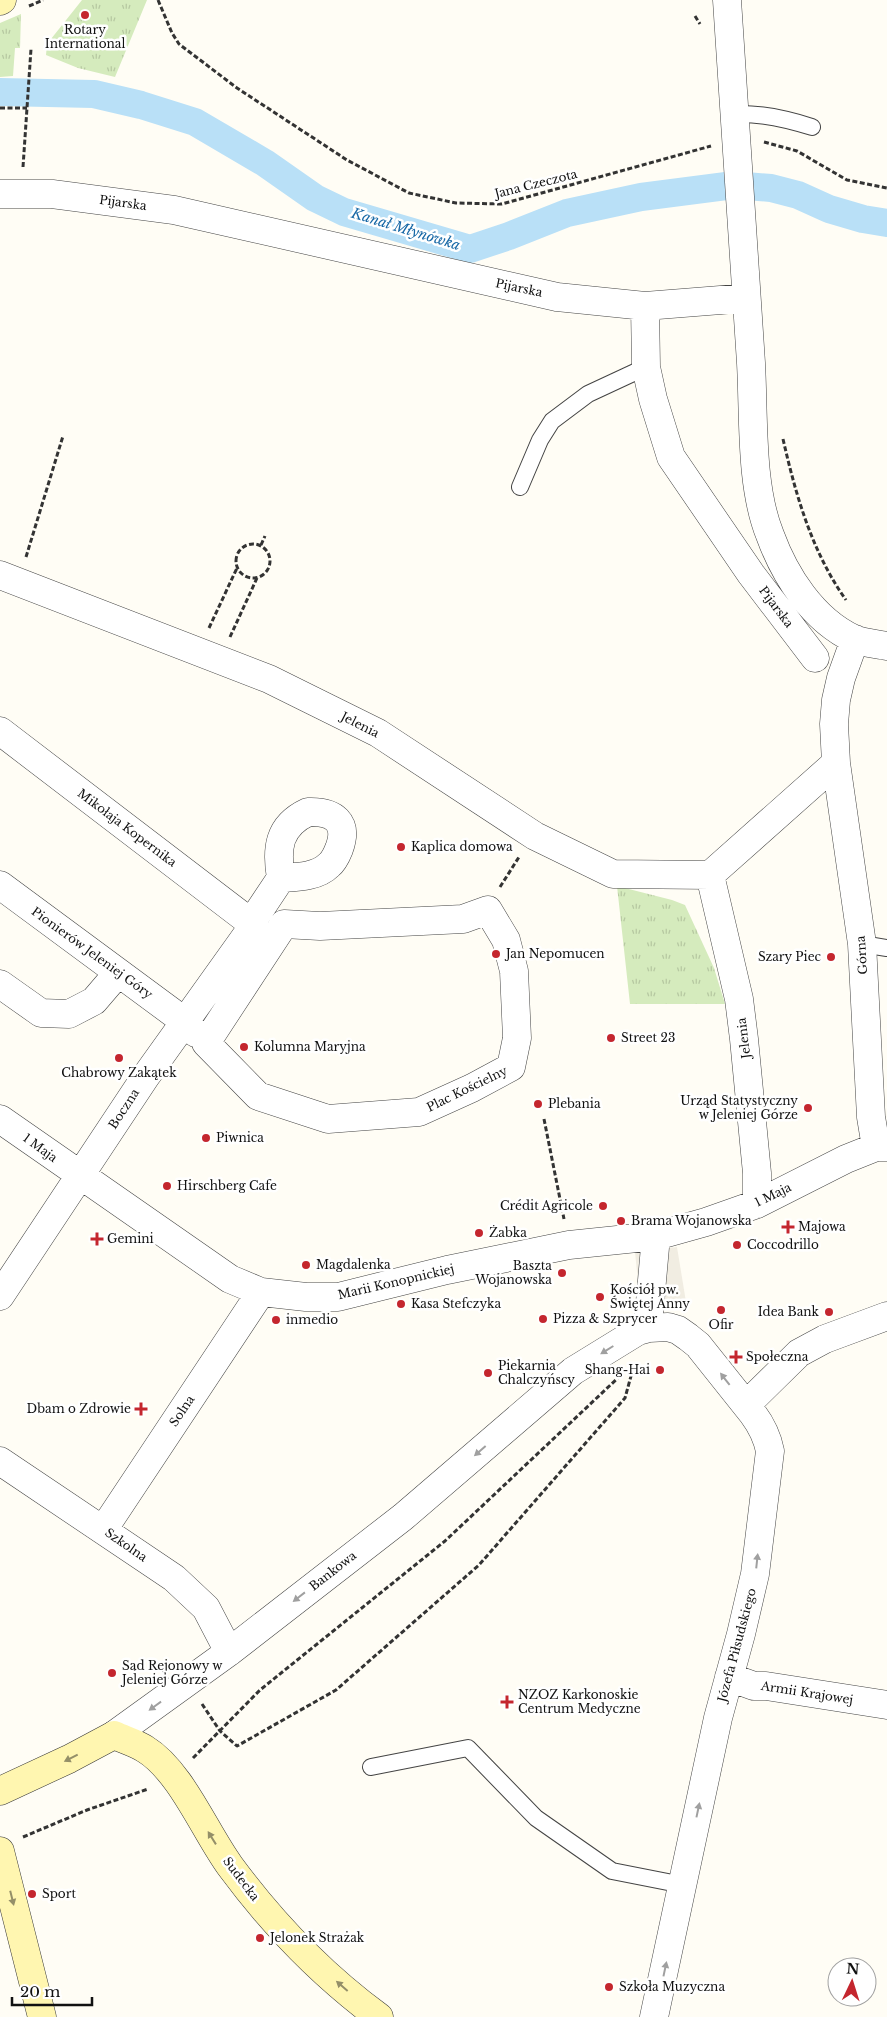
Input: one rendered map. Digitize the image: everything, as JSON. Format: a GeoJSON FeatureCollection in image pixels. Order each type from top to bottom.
{"type":"FeatureCollection","features":[{"type":"Feature","properties":{"kind":"street"},"geometry":{"type":"LineString","coordinates":[[727,0],[757,466],[764,518],[779,556],[792,581],[822,617],[854,640],[887,646]]}},
{"type":"Feature","properties":{"kind":"street","name":"Pijarska"},"geometry":{"type":"LineString","coordinates":[[22,196],[52,194],[174,210],[557,297],[645,306],[646,367],[653,399],[671,457],[751,574],[815,658]]}},
{"type":"Feature","properties":{"kind":"street"},"geometry":{"type":"LineString","coordinates":[[645,306],[746,298]]}},
{"type":"Feature","properties":{"kind":"street","name":"Jelenia"},"geometry":{"type":"LineString","coordinates":[[0,574],[269,679],[378,733],[535,836],[613,874],[710,875],[739,999],[757,1173],[756,1204]]}},
{"type":"Feature","properties":{"kind":"street"},"geometry":{"type":"LineString","coordinates":[[710,875],[836,764],[834,724],[836,700],[841,678],[854,640]]}},
{"type":"Feature","properties":{"kind":"street","name":"Mikołaja Kopernika"},"geometry":{"type":"LineString","coordinates":[[0,731],[253,924]]}},
{"type":"Feature","properties":{"kind":"street","name":"Górna"},"geometry":{"type":"LineString","coordinates":[[836,764],[875,946],[869,1075],[871,1117],[882,1147]]}},
{"type":"Feature","properties":{"kind":"street","name":"Boczna"},"geometry":{"type":"LineString","coordinates":[[0,1296],[184,1021],[253,924],[281,878]]}},
{"type":"Feature","properties":{"kind":"street","name":"Pionierów Jeleniej Góry"},"geometry":{"type":"LineString","coordinates":[[0,885],[184,1021]]}},
{"type":"Feature","properties":{"kind":"street","name":"Plac Kościelny"},"geometry":{"type":"LineString","coordinates":[[184,1021],[258,1096],[328,1120],[419,1112],[512,1067],[517,1038],[514,971],[506,940],[488,910],[463,919],[320,926],[284,924],[206,1043]]}},
{"type":"Feature","properties":{"kind":"street"},"geometry":{"type":"LineString","coordinates":[[0,984],[41,1013],[69,1014],[94,1001],[118,973]]}},
{"type":"Feature","properties":{"kind":"street","name":"1 Maja"},"geometry":{"type":"LineString","coordinates":[[0,1119],[79,1176]]}},
{"type":"Feature","properties":{"kind":"street","name":"1 Maja"},"geometry":{"type":"LineString","coordinates":[[656,1236],[706,1222],[756,1204],[846,1159],[882,1147]]}},
{"type":"Feature","properties":{"kind":"street","name":"Marii Konopnickiej"},"geometry":{"type":"LineString","coordinates":[[79,1176],[230,1280],[262,1292],[306,1297],[338,1297],[447,1270],[570,1245],[656,1236]]}},
{"type":"Feature","properties":{"kind":"street"},"geometry":{"type":"LineString","coordinates":[[649,1321],[656,1236]]}},
{"type":"Feature","properties":{"kind":"street","name":"Solna"},"geometry":{"type":"LineString","coordinates":[[103,1530],[262,1292]]}},
{"type":"Feature","properties":{"kind":"street"},"geometry":{"type":"LineString","coordinates":[[746,1405],[799,1353],[824,1339],[887,1316]]}},
{"type":"Feature","properties":{"kind":"street","name":"Józefa Piłsudskiego"},"geometry":{"type":"LineString","coordinates":[[649,1321],[678,1330],[698,1345],[762,1426],[770,1450],[755,1574],[718,1718],[654,2017]]}},
{"type":"Feature","properties":{"kind":"street","name":"Bankowa"},"geometry":{"type":"LineString","coordinates":[[0,1791],[69,1759],[114,1735],[229,1652],[403,1517],[573,1370],[638,1331],[649,1321]]}},
{"type":"Feature","properties":{"kind":"street","name":"Szkolna"},"geometry":{"type":"LineString","coordinates":[[0,1461],[174,1578],[206,1608],[229,1652]]}},
{"type":"Feature","properties":{"kind":"street","name":"Armii Krajowej"},"geometry":{"type":"LineString","coordinates":[[729,1677],[754,1686],[766,1686],[887,1705]]}},
{"type":"Feature","properties":{"kind":"street","name":"Sudecka"},"geometry":{"type":"LineString","coordinates":[[114,1735],[146,1750],[159,1760],[183,1791],[229,1865],[283,1932],[379,2017]]}},
{"type":"Feature","properties":{"kind":"street"},"geometry":{"type":"LineString","coordinates":[[10,1845],[42,2017]]}},
{"type":"Feature","properties":{"kind":"lane"},"geometry":{"type":"LineString","coordinates":[[735,114],[785,118],[812,126]]}},
{"type":"Feature","properties":{"kind":"lane"},"geometry":{"type":"LineString","coordinates":[[520,487],[540,440],[552,421],[588,394],[646,367]]}},
{"type":"Feature","properties":{"kind":"lane"},"geometry":{"type":"LineString","coordinates":[[371,1767],[468,1748],[536,1818],[612,1871],[683,1885]]}},
{"type":"Feature","properties":{"kind":"path","name":"Jana Czeczota"},"geometry":{"type":"LineString","coordinates":[[158,0],[172,33],[179,44],[237,88],[347,160],[409,193],[456,203],[502,204],[707,147],[738,152],[766,142],[797,151],[846,180],[887,188]]}},
{"type":"Feature","properties":{"kind":"path"},"geometry":{"type":"LineString","coordinates":[[22,196],[31,49]]}},
{"type":"Feature","properties":{"kind":"path"},"geometry":{"type":"LineString","coordinates":[[0,108],[27,108]]}},
{"type":"Feature","properties":{"kind":"path"},"geometry":{"type":"LineString","coordinates":[[782,434],[796,488],[818,552],[835,584],[848,603]]}},
{"type":"Feature","properties":{"kind":"path"},"geometry":{"type":"LineString","coordinates":[[29,550],[63,436]]}},
{"type":"Feature","properties":{"kind":"path"},"geometry":{"type":"LineString","coordinates":[[261,545],[265,536]]}},
{"type":"Feature","properties":{"kind":"path"},"geometry":{"type":"LineString","coordinates":[[206,634],[237,568],[236,558],[241,548],[250,544],[261,545],[269,552],[271,563],[266,573],[256,578],[245,576],[237,568]]}},
{"type":"Feature","properties":{"kind":"path"},"geometry":{"type":"LineString","coordinates":[[228,642],[256,578]]}},
{"type":"Feature","properties":{"kind":"path"},"geometry":{"type":"LineString","coordinates":[[544,1119],[570,1245]]}},
{"type":"Feature","properties":{"kind":"path"},"geometry":{"type":"LineString","coordinates":[[202,1702],[220,1731],[237,1746],[336,1690],[479,1565],[625,1398],[634,1362],[628,1369]]}},
{"type":"Feature","properties":{"kind":"path"},"geometry":{"type":"LineString","coordinates":[[190,1761],[260,1690],[445,1542],[620,1376]]}},
{"type":"Feature","properties":{"kind":"path"},"geometry":{"type":"LineString","coordinates":[[10,1845],[87,1810],[151,1788]]}},
{"type":"Feature","properties":{"kind":"green space"},"geometry":{"type":"Polygon","coordinates":[[[82,0],[147,0],[115,77],[78,68],[46,55],[47,44],[82,0]]]}},
{"type":"Feature","properties":{"kind":"green space"},"geometry":{"type":"Polygon","coordinates":[[[21,14],[20,48],[15,48],[13,76],[0,77],[0,23],[21,14]]]}},
{"type":"Feature","properties":{"kind":"green space"},"geometry":{"type":"Polygon","coordinates":[[[617,886],[685,905],[714,968],[725,1004],[630,1004],[617,886]]]}},
{"type":"Feature","properties":{"kind":"shaded area"},"geometry":{"type":"Polygon","coordinates":[[[677,1247],[687,1308],[641,1311],[635,1252],[677,1247]]]}},
{"type":"Feature","properties":{"kind":"waterway","name":"Kanał Młynówka"},"geometry":{"type":"LineString","coordinates":[[0,92],[94,94],[141,105],[195,122],[265,163],[315,198],[344,212],[470,249],[567,213],[641,197],[734,185],[771,188],[798,195],[829,209],[863,219],[887,223]]}},
{"type":"Feature","properties":{"kind":"place","name":"Rotary International"},"geometry":{"type":"Point","coordinates":[85,15]}},
{"type":"Feature","properties":{"kind":"place","name":"Kaplica domowa"},"geometry":{"type":"Point","coordinates":[401,847]}},
{"type":"Feature","properties":{"kind":"place","name":"Jan Nepomucen"},"geometry":{"type":"Point","coordinates":[496,954]}},
{"type":"Feature","properties":{"kind":"place","name":"Szary Piec"},"geometry":{"type":"Point","coordinates":[831,957]}},
{"type":"Feature","properties":{"kind":"place","name":"Street 23"},"geometry":{"type":"Point","coordinates":[611,1038]}},
{"type":"Feature","properties":{"kind":"place","name":"Kolumna Maryjna"},"geometry":{"type":"Point","coordinates":[244,1047]}},
{"type":"Feature","properties":{"kind":"place","name":"Chabrowy Zakątek"},"geometry":{"type":"Point","coordinates":[119,1058]}},
{"type":"Feature","properties":{"kind":"place","name":"Plebania"},"geometry":{"type":"Point","coordinates":[538,1104]}},
{"type":"Feature","properties":{"kind":"place","name":"Urząd Statystyczny w Jeleniej Górze"},"geometry":{"type":"Point","coordinates":[808,1108]}},
{"type":"Feature","properties":{"kind":"place","name":"Piwnica"},"geometry":{"type":"Point","coordinates":[206,1138]}},
{"type":"Feature","properties":{"kind":"place","name":"Hirschberg Cafe"},"geometry":{"type":"Point","coordinates":[167,1186]}},
{"type":"Feature","properties":{"kind":"place","name":"Crédit Agricole"},"geometry":{"type":"Point","coordinates":[603,1206]}},
{"type":"Feature","properties":{"kind":"place","name":"Brama Wojanowska"},"geometry":{"type":"Point","coordinates":[621,1221]}},
{"type":"Feature","properties":{"kind":"place","name":"Majowa"},"geometry":{"type":"Point","coordinates":[788,1227]}},
{"type":"Feature","properties":{"kind":"place","name":"Żabka"},"geometry":{"type":"Point","coordinates":[479,1233]}},
{"type":"Feature","properties":{"kind":"place","name":"Gemini"},"geometry":{"type":"Point","coordinates":[97,1239]}},
{"type":"Feature","properties":{"kind":"place","name":"Coccodrillo"},"geometry":{"type":"Point","coordinates":[737,1245]}},
{"type":"Feature","properties":{"kind":"place","name":"Magdalenka"},"geometry":{"type":"Point","coordinates":[306,1265]}},
{"type":"Feature","properties":{"kind":"place","name":"Baszta Wojanowska"},"geometry":{"type":"Point","coordinates":[562,1273]}},
{"type":"Feature","properties":{"kind":"place","name":"Kościół pw. Świętej Anny"},"geometry":{"type":"Point","coordinates":[600,1297]}},
{"type":"Feature","properties":{"kind":"place","name":"Kasa Stefczyka"},"geometry":{"type":"Point","coordinates":[401,1304]}},
{"type":"Feature","properties":{"kind":"place","name":"Ofir"},"geometry":{"type":"Point","coordinates":[721,1310]}},
{"type":"Feature","properties":{"kind":"place","name":"Idea Bank"},"geometry":{"type":"Point","coordinates":[829,1312]}},
{"type":"Feature","properties":{"kind":"place","name":"Pizza & Szprycer"},"geometry":{"type":"Point","coordinates":[543,1319]}},
{"type":"Feature","properties":{"kind":"place","name":"inmedio"},"geometry":{"type":"Point","coordinates":[276,1320]}},
{"type":"Feature","properties":{"kind":"place","name":"Społeczna"},"geometry":{"type":"Point","coordinates":[736,1357]}},
{"type":"Feature","properties":{"kind":"place","name":"Shang-Hai"},"geometry":{"type":"Point","coordinates":[660,1370]}},
{"type":"Feature","properties":{"kind":"place","name":"Piekarnia Chalczyńscy"},"geometry":{"type":"Point","coordinates":[488,1373]}},
{"type":"Feature","properties":{"kind":"place","name":"Dbam o Zdrowie"},"geometry":{"type":"Point","coordinates":[141,1409]}},
{"type":"Feature","properties":{"kind":"place","name":"Sąd Rejonowy w Jeleniej Górze"},"geometry":{"type":"Point","coordinates":[112,1673]}},
{"type":"Feature","properties":{"kind":"place","name":"NZOZ Karkonoskie Centrum Medyczne"},"geometry":{"type":"Point","coordinates":[507,1702]}},
{"type":"Feature","properties":{"kind":"place","name":"Sport"},"geometry":{"type":"Point","coordinates":[32,1894]}},
{"type":"Feature","properties":{"kind":"place","name":"Jelonek Strażak"},"geometry":{"type":"Point","coordinates":[260,1938]}},
{"type":"Feature","properties":{"kind":"place","name":"Szkoła Muzyczna"},"geometry":{"type":"Point","coordinates":[609,1987]}}]}
